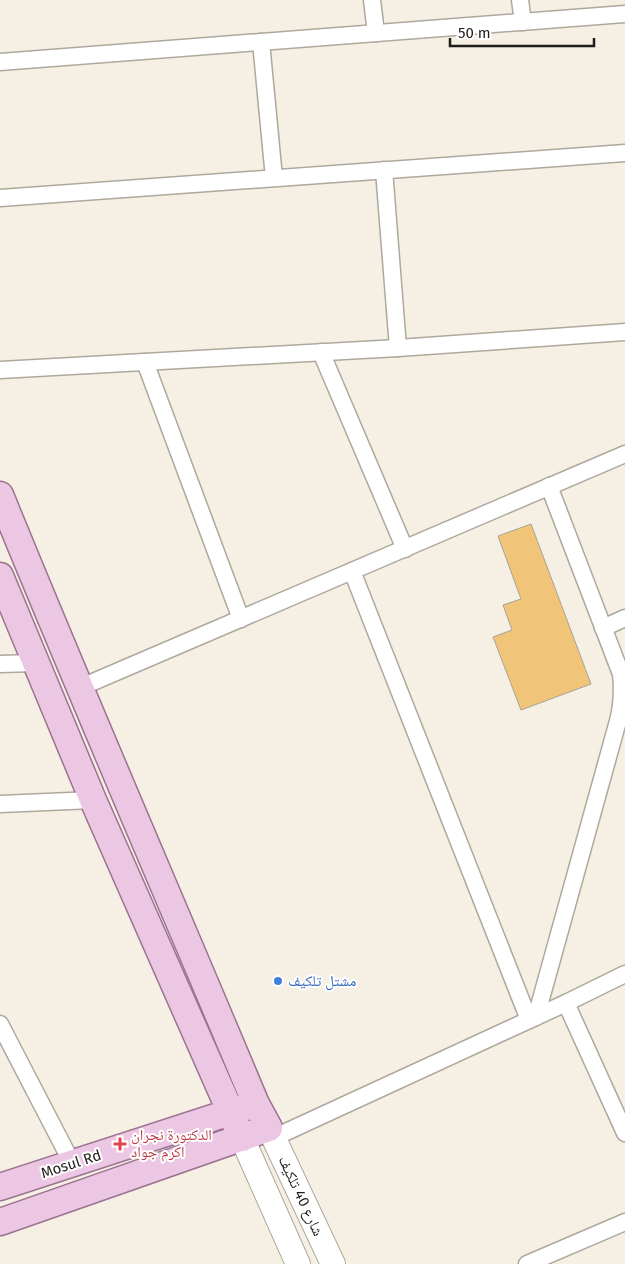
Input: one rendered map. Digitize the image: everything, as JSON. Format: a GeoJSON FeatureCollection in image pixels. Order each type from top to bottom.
{"type":"FeatureCollection","features":[{"type":"Feature","properties":{"kind":"main road"},"geometry":{"type":"LineString","coordinates":[[0,495],[79,688],[256,1104],[271,1133],[242,1138],[0,1222]]}},
{"type":"Feature","properties":{"kind":"main road"},"geometry":{"type":"LineString","coordinates":[[0,576],[93,800],[242,1138]]}},
{"type":"Feature","properties":{"kind":"main road","name":"Mosul Rd"},"geometry":{"type":"LineString","coordinates":[[0,1187],[256,1104]]}},
{"type":"Feature","properties":{"kind":"main road","name":"شارع 40 تلكيف"},"geometry":{"type":"LineString","coordinates":[[271,1133],[333,1264]]}},
{"type":"Feature","properties":{"kind":"main road","name":"شارع 40 تلكيف"},"geometry":{"type":"LineString","coordinates":[[242,1138],[298,1264]]}},
{"type":"Feature","properties":{"kind":"street"},"geometry":{"type":"LineString","coordinates":[[372,0],[376,33]]}},
{"type":"Feature","properties":{"kind":"street"},"geometry":{"type":"LineString","coordinates":[[520,0],[523,22]]}},
{"type":"Feature","properties":{"kind":"street"},"geometry":{"type":"LineString","coordinates":[[0,62],[625,14]]}},
{"type":"Feature","properties":{"kind":"street"},"geometry":{"type":"LineString","coordinates":[[261,42],[274,178]]}},
{"type":"Feature","properties":{"kind":"street"},"geometry":{"type":"LineString","coordinates":[[0,198],[625,153]]}},
{"type":"Feature","properties":{"kind":"street"},"geometry":{"type":"LineString","coordinates":[[384,170],[398,348]]}},
{"type":"Feature","properties":{"kind":"street"},"geometry":{"type":"LineString","coordinates":[[0,370],[398,348],[625,332]]}},
{"type":"Feature","properties":{"kind":"street"},"geometry":{"type":"LineString","coordinates":[[321,352],[405,549]]}},
{"type":"Feature","properties":{"kind":"street"},"geometry":{"type":"LineString","coordinates":[[145,362],[242,619]]}},
{"type":"Feature","properties":{"kind":"street"},"geometry":{"type":"LineString","coordinates":[[79,688],[625,454]]}},
{"type":"Feature","properties":{"kind":"street"},"geometry":{"type":"LineString","coordinates":[[533,1018],[624,704],[621,674],[549,486]]}},
{"type":"Feature","properties":{"kind":"street"},"geometry":{"type":"LineString","coordinates":[[352,571],[533,1018]]}},
{"type":"Feature","properties":{"kind":"street"},"geometry":{"type":"LineString","coordinates":[[603,628],[625,618]]}},
{"type":"Feature","properties":{"kind":"street"},"geometry":{"type":"LineString","coordinates":[[0,664],[36,663]]}},
{"type":"Feature","properties":{"kind":"street"},"geometry":{"type":"LineString","coordinates":[[0,804],[93,800]]}},
{"type":"Feature","properties":{"kind":"street"},"geometry":{"type":"LineString","coordinates":[[271,1133],[566,1004],[625,974]]}},
{"type":"Feature","properties":{"kind":"street"},"geometry":{"type":"LineString","coordinates":[[566,1004],[625,1133]]}},
{"type":"Feature","properties":{"kind":"street"},"geometry":{"type":"LineString","coordinates":[[0,1024],[72,1164]]}},
{"type":"Feature","properties":{"kind":"street"},"geometry":{"type":"LineString","coordinates":[[527,1264],[625,1222]]}},
{"type":"Feature","properties":{"kind":"building"},"geometry":{"type":"Polygon","coordinates":[[[531,524],[591,684],[521,710],[493,637],[512,630],[503,605],[521,599],[498,536],[531,524]]]}},
{"type":"Feature","properties":{"kind":"place","name":"مشتل تلكيف"},"geometry":{"type":"Point","coordinates":[278,981]}},
{"type":"Feature","properties":{"kind":"place","name":"الدكتورة نجران اكرم جواد"},"geometry":{"type":"Point","coordinates":[120,1144]}}]}
